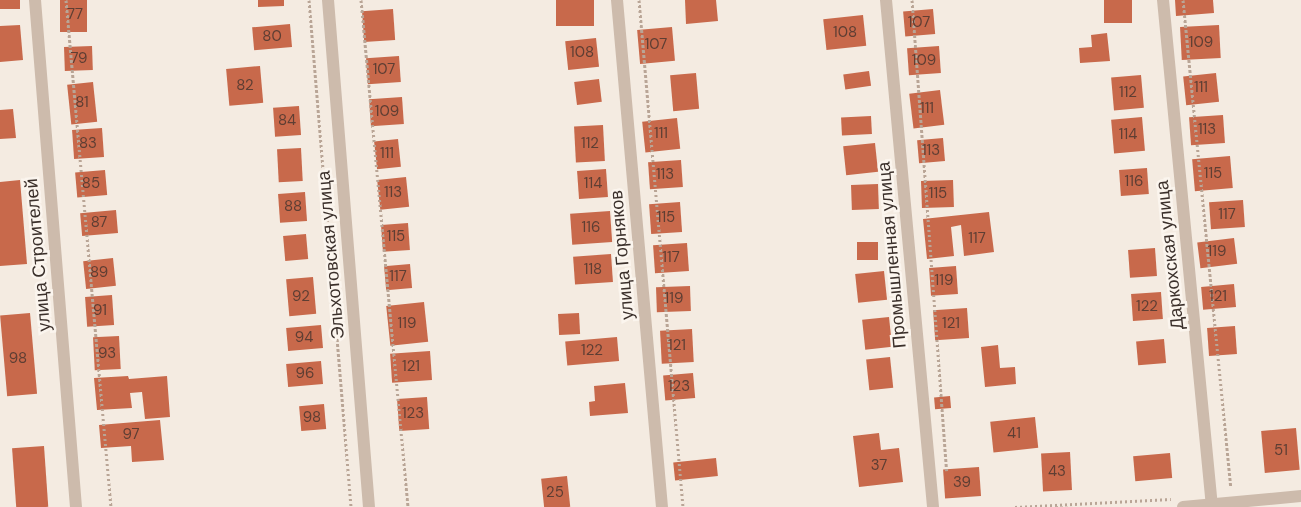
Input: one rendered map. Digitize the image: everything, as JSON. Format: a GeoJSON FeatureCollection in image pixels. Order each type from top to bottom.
{"type":"FeatureCollection","features":[{"type":"Feature","properties":{"kind":"street","name":"улица Строителей"},"geometry":{"type":"LineString","coordinates":[[35,0],[76,507]]}},
{"type":"Feature","properties":{"kind":"street","name":"Эльхотовская улица"},"geometry":{"type":"LineString","coordinates":[[328,0],[369,507]]}},
{"type":"Feature","properties":{"kind":"street","name":"улица Горняков"},"geometry":{"type":"LineString","coordinates":[[617,0],[662,507]]}},
{"type":"Feature","properties":{"kind":"street","name":"Промышленная улица"},"geometry":{"type":"LineString","coordinates":[[886,0],[933,507]]}},
{"type":"Feature","properties":{"kind":"street","name":"Даркохская улица"},"geometry":{"type":"LineString","coordinates":[[1163,0],[1212,506]]}},
{"type":"Feature","properties":{"kind":"street"},"geometry":{"type":"LineString","coordinates":[[1180,503],[1212,506],[1301,496]]}},
{"type":"Feature","properties":{"kind":"path"},"geometry":{"type":"LineString","coordinates":[[66,0],[111,507]]}},
{"type":"Feature","properties":{"kind":"path"},"geometry":{"type":"LineString","coordinates":[[309,0],[351,507]]}},
{"type":"Feature","properties":{"kind":"path"},"geometry":{"type":"LineString","coordinates":[[361,0],[408,507]]}},
{"type":"Feature","properties":{"kind":"path"},"geometry":{"type":"LineString","coordinates":[[639,0],[683,507]]}},
{"type":"Feature","properties":{"kind":"path"},"geometry":{"type":"LineString","coordinates":[[912,0],[948,477]]}},
{"type":"Feature","properties":{"kind":"path"},"geometry":{"type":"LineString","coordinates":[[1183,0],[1231,492]]}},
{"type":"Feature","properties":{"kind":"path"},"geometry":{"type":"LineString","coordinates":[[1015,507],[1180,503]]}},
{"type":"Feature","properties":{"kind":"building"},"geometry":{"type":"Polygon","coordinates":[[[0,0],[20,0],[20,9],[0,9],[0,0]]]}},
{"type":"Feature","properties":{"kind":"building"},"geometry":{"type":"Polygon","coordinates":[[[60,0],[87,0],[87,32],[60,32],[60,0]]]}},
{"type":"Feature","properties":{"kind":"building"},"geometry":{"type":"Polygon","coordinates":[[[258,0],[284,0],[284,6],[258,7],[258,0]]]}},
{"type":"Feature","properties":{"kind":"building"},"geometry":{"type":"Polygon","coordinates":[[[556,0],[594,0],[594,26],[556,26],[556,0]]]}},
{"type":"Feature","properties":{"kind":"building"},"geometry":{"type":"Polygon","coordinates":[[[685,0],[716,0],[718,21],[686,24],[685,0]]]}},
{"type":"Feature","properties":{"kind":"building"},"geometry":{"type":"Polygon","coordinates":[[[1104,0],[1132,0],[1132,23],[1104,23],[1104,0]]]}},
{"type":"Feature","properties":{"kind":"building"},"geometry":{"type":"Polygon","coordinates":[[[1175,0],[1213,0],[1214,13],[1176,16],[1175,0]]]}},
{"type":"Feature","properties":{"kind":"building"},"geometry":{"type":"Polygon","coordinates":[[[393,9],[395,40],[364,42],[362,11],[393,9]]]}},
{"type":"Feature","properties":{"kind":"building"},"geometry":{"type":"Polygon","coordinates":[[[933,9],[935,34],[905,37],[903,12],[933,9]]]}},
{"type":"Feature","properties":{"kind":"building"},"geometry":{"type":"Polygon","coordinates":[[[863,15],[866,46],[826,50],[823,19],[863,15]]]}},
{"type":"Feature","properties":{"kind":"building"},"geometry":{"type":"Polygon","coordinates":[[[290,24],[292,47],[254,50],[252,27],[290,24]]]}},
{"type":"Feature","properties":{"kind":"building"},"geometry":{"type":"Polygon","coordinates":[[[20,25],[23,60],[0,62],[0,26],[20,25]]]}},
{"type":"Feature","properties":{"kind":"building"},"geometry":{"type":"Polygon","coordinates":[[[1219,25],[1221,58],[1182,60],[1180,27],[1219,25]]]}},
{"type":"Feature","properties":{"kind":"building"},"geometry":{"type":"Polygon","coordinates":[[[672,27],[675,61],[640,64],[637,30],[672,27]]]}},
{"type":"Feature","properties":{"kind":"building"},"geometry":{"type":"Polygon","coordinates":[[[1107,33],[1110,61],[1080,63],[1079,48],[1092,47],[1091,35],[1107,33]]]}},
{"type":"Feature","properties":{"kind":"building"},"geometry":{"type":"Polygon","coordinates":[[[596,38],[599,67],[568,70],[565,41],[596,38]]]}},
{"type":"Feature","properties":{"kind":"building"},"geometry":{"type":"Polygon","coordinates":[[[92,46],[93,70],[65,71],[64,47],[92,46]]]}},
{"type":"Feature","properties":{"kind":"building"},"geometry":{"type":"Polygon","coordinates":[[[939,46],[941,73],[909,75],[907,48],[939,46]]]}},
{"type":"Feature","properties":{"kind":"building"},"geometry":{"type":"Polygon","coordinates":[[[399,56],[401,82],[368,84],[366,58],[399,56]]]}},
{"type":"Feature","properties":{"kind":"building"},"geometry":{"type":"Polygon","coordinates":[[[260,66],[263,103],[229,106],[226,69],[260,66]]]}},
{"type":"Feature","properties":{"kind":"building"},"geometry":{"type":"Polygon","coordinates":[[[869,71],[871,86],[845,89],[843,75],[869,71]]]}},
{"type":"Feature","properties":{"kind":"building"},"geometry":{"type":"Polygon","coordinates":[[[696,73],[699,109],[673,111],[670,75],[696,73]]]}},
{"type":"Feature","properties":{"kind":"building"},"geometry":{"type":"Polygon","coordinates":[[[1216,73],[1219,102],[1186,105],[1183,76],[1216,73]]]}},
{"type":"Feature","properties":{"kind":"building"},"geometry":{"type":"Polygon","coordinates":[[[1141,75],[1144,108],[1114,110],[1111,78],[1141,75]]]}},
{"type":"Feature","properties":{"kind":"building"},"geometry":{"type":"Polygon","coordinates":[[[599,79],[602,102],[577,105],[574,82],[599,79]]]}},
{"type":"Feature","properties":{"kind":"building"},"geometry":{"type":"Polygon","coordinates":[[[93,82],[97,122],[71,124],[67,85],[93,82]]]}},
{"type":"Feature","properties":{"kind":"building"},"geometry":{"type":"Polygon","coordinates":[[[940,90],[944,125],[913,129],[909,94],[940,90]]]}},
{"type":"Feature","properties":{"kind":"building"},"geometry":{"type":"Polygon","coordinates":[[[402,97],[404,124],[371,126],[369,99],[402,97]]]}},
{"type":"Feature","properties":{"kind":"building"},"geometry":{"type":"Polygon","coordinates":[[[299,106],[301,135],[275,137],[273,108],[299,106]]]}},
{"type":"Feature","properties":{"kind":"building"},"geometry":{"type":"Polygon","coordinates":[[[13,109],[16,138],[0,139],[0,110],[13,109]]]}},
{"type":"Feature","properties":{"kind":"building"},"geometry":{"type":"Polygon","coordinates":[[[1223,115],[1225,143],[1191,145],[1189,117],[1223,115]]]}},
{"type":"Feature","properties":{"kind":"building"},"geometry":{"type":"Polygon","coordinates":[[[871,116],[872,134],[842,136],[841,118],[871,116]]]}},
{"type":"Feature","properties":{"kind":"building"},"geometry":{"type":"Polygon","coordinates":[[[1142,117],[1145,151],[1114,154],[1111,120],[1142,117]]]}},
{"type":"Feature","properties":{"kind":"building"},"geometry":{"type":"Polygon","coordinates":[[[677,118],[680,149],[645,152],[642,122],[677,118]]]}},
{"type":"Feature","properties":{"kind":"building"},"geometry":{"type":"Polygon","coordinates":[[[603,125],[605,161],[576,162],[574,127],[603,125]]]}},
{"type":"Feature","properties":{"kind":"building"},"geometry":{"type":"Polygon","coordinates":[[[102,128],[104,157],[74,159],[72,130],[102,128]]]}},
{"type":"Feature","properties":{"kind":"building"},"geometry":{"type":"Polygon","coordinates":[[[943,138],[945,161],[919,163],[917,140],[943,138]]]}},
{"type":"Feature","properties":{"kind":"building"},"geometry":{"type":"Polygon","coordinates":[[[398,139],[401,167],[377,169],[374,142],[398,139]]]}},
{"type":"Feature","properties":{"kind":"building"},"geometry":{"type":"Polygon","coordinates":[[[875,143],[878,172],[846,175],[843,146],[875,143]]]}},
{"type":"Feature","properties":{"kind":"building"},"geometry":{"type":"Polygon","coordinates":[[[301,148],[303,181],[279,182],[277,149],[301,148]]]}},
{"type":"Feature","properties":{"kind":"building"},"geometry":{"type":"Polygon","coordinates":[[[1230,156],[1233,188],[1195,191],[1192,159],[1230,156]]]}},
{"type":"Feature","properties":{"kind":"building"},"geometry":{"type":"Polygon","coordinates":[[[681,160],[683,187],[650,189],[648,162],[681,160]]]}},
{"type":"Feature","properties":{"kind":"building"},"geometry":{"type":"Polygon","coordinates":[[[1147,168],[1149,194],[1121,196],[1119,170],[1147,168]]]}},
{"type":"Feature","properties":{"kind":"building"},"geometry":{"type":"Polygon","coordinates":[[[606,169],[608,197],[579,199],[577,171],[606,169]]]}},
{"type":"Feature","properties":{"kind":"building"},"geometry":{"type":"Polygon","coordinates":[[[105,170],[107,195],[77,198],[75,173],[105,170]]]}},
{"type":"Feature","properties":{"kind":"building"},"geometry":{"type":"Polygon","coordinates":[[[406,177],[409,207],[380,210],[377,180],[406,177]]]}},
{"type":"Feature","properties":{"kind":"building"},"geometry":{"type":"Polygon","coordinates":[[[20,180],[27,264],[0,266],[0,182],[20,180]]]}},
{"type":"Feature","properties":{"kind":"building"},"geometry":{"type":"Polygon","coordinates":[[[953,180],[954,207],[922,208],[921,181],[953,180]]]}},
{"type":"Feature","properties":{"kind":"building"},"geometry":{"type":"Polygon","coordinates":[[[878,184],[879,209],[852,210],[851,185],[878,184]]]}},
{"type":"Feature","properties":{"kind":"building"},"geometry":{"type":"Polygon","coordinates":[[[305,192],[307,221],[280,223],[278,194],[305,192]]]}},
{"type":"Feature","properties":{"kind":"building"},"geometry":{"type":"Polygon","coordinates":[[[1243,200],[1245,227],[1211,229],[1209,202],[1243,200]]]}},
{"type":"Feature","properties":{"kind":"building"},"geometry":{"type":"Polygon","coordinates":[[[680,202],[682,232],[651,234],[649,204],[680,202]]]}},
{"type":"Feature","properties":{"kind":"building"},"geometry":{"type":"Polygon","coordinates":[[[116,210],[118,233],[82,236],[80,213],[116,210]]]}},
{"type":"Feature","properties":{"kind":"building"},"geometry":{"type":"Polygon","coordinates":[[[610,211],[612,242],[572,245],[570,214],[610,211]]]}},
{"type":"Feature","properties":{"kind":"building"},"geometry":{"type":"Polygon","coordinates":[[[989,212],[994,252],[964,256],[961,225],[951,227],[954,256],[927,259],[923,219],[989,212]]]}},
{"type":"Feature","properties":{"kind":"building"},"geometry":{"type":"Polygon","coordinates":[[[408,223],[410,250],[383,252],[381,225],[408,223]]]}},
{"type":"Feature","properties":{"kind":"building"},"geometry":{"type":"Polygon","coordinates":[[[306,234],[308,259],[285,261],[283,236],[306,234]]]}},
{"type":"Feature","properties":{"kind":"building"},"geometry":{"type":"Polygon","coordinates":[[[1234,238],[1237,264],[1200,268],[1197,243],[1234,238]]]}},
{"type":"Feature","properties":{"kind":"building"},"geometry":{"type":"Polygon","coordinates":[[[857,242],[878,242],[878,260],[857,260],[857,242]]]}},
{"type":"Feature","properties":{"kind":"building"},"geometry":{"type":"Polygon","coordinates":[[[687,243],[689,271],[655,273],[653,245],[687,243]]]}},
{"type":"Feature","properties":{"kind":"building"},"geometry":{"type":"Polygon","coordinates":[[[1155,248],[1157,276],[1130,278],[1128,250],[1155,248]]]}},
{"type":"Feature","properties":{"kind":"building"},"geometry":{"type":"Polygon","coordinates":[[[611,254],[613,282],[575,285],[573,257],[611,254]]]}},
{"type":"Feature","properties":{"kind":"building"},"geometry":{"type":"Polygon","coordinates":[[[113,258],[116,286],[86,289],[83,261],[113,258]]]}},
{"type":"Feature","properties":{"kind":"building"},"geometry":{"type":"Polygon","coordinates":[[[410,264],[412,288],[386,290],[384,266],[410,264]]]}},
{"type":"Feature","properties":{"kind":"building"},"geometry":{"type":"Polygon","coordinates":[[[956,266],[958,294],[931,296],[929,268],[956,266]]]}},
{"type":"Feature","properties":{"kind":"building"},"geometry":{"type":"Polygon","coordinates":[[[884,271],[887,300],[858,303],[855,274],[884,271]]]}},
{"type":"Feature","properties":{"kind":"building"},"geometry":{"type":"Polygon","coordinates":[[[313,277],[316,314],[289,316],[286,279],[313,277]]]}},
{"type":"Feature","properties":{"kind":"building"},"geometry":{"type":"Polygon","coordinates":[[[1234,284],[1236,307],[1203,310],[1201,287],[1234,284]]]}},
{"type":"Feature","properties":{"kind":"building"},"geometry":{"type":"Polygon","coordinates":[[[690,286],[691,311],[657,312],[656,287],[690,286]]]}},
{"type":"Feature","properties":{"kind":"building"},"geometry":{"type":"Polygon","coordinates":[[[1161,292],[1163,319],[1133,321],[1131,294],[1161,292]]]}},
{"type":"Feature","properties":{"kind":"building"},"geometry":{"type":"Polygon","coordinates":[[[112,295],[114,325],[87,327],[85,297],[112,295]]]}},
{"type":"Feature","properties":{"kind":"building"},"geometry":{"type":"Polygon","coordinates":[[[424,302],[428,342],[390,346],[386,306],[424,302]]]}},
{"type":"Feature","properties":{"kind":"building"},"geometry":{"type":"Polygon","coordinates":[[[967,308],[969,338],[935,340],[933,310],[967,308]]]}},
{"type":"Feature","properties":{"kind":"building"},"geometry":{"type":"Polygon","coordinates":[[[30,313],[37,394],[7,396],[0,316],[30,313]]]}},
{"type":"Feature","properties":{"kind":"building"},"geometry":{"type":"Polygon","coordinates":[[[579,313],[580,334],[559,335],[558,314],[579,313]]]}},
{"type":"Feature","properties":{"kind":"building"},"geometry":{"type":"Polygon","coordinates":[[[889,317],[892,347],[865,350],[862,320],[889,317]]]}},
{"type":"Feature","properties":{"kind":"building"},"geometry":{"type":"Polygon","coordinates":[[[321,325],[323,348],[288,351],[286,328],[321,325]]]}},
{"type":"Feature","properties":{"kind":"building"},"geometry":{"type":"Polygon","coordinates":[[[1235,326],[1237,354],[1209,356],[1207,328],[1235,326]]]}},
{"type":"Feature","properties":{"kind":"building"},"geometry":{"type":"Polygon","coordinates":[[[692,329],[694,362],[662,364],[660,331],[692,329]]]}},
{"type":"Feature","properties":{"kind":"building"},"geometry":{"type":"Polygon","coordinates":[[[119,336],[121,369],[95,370],[93,337],[119,336]]]}},
{"type":"Feature","properties":{"kind":"building"},"geometry":{"type":"Polygon","coordinates":[[[617,337],[619,361],[567,365],[565,342],[617,337]]]}},
{"type":"Feature","properties":{"kind":"building"},"geometry":{"type":"Polygon","coordinates":[[[1164,339],[1166,363],[1138,365],[1136,341],[1164,339]]]}},
{"type":"Feature","properties":{"kind":"building"},"geometry":{"type":"Polygon","coordinates":[[[998,345],[1000,368],[1015,367],[1016,384],[985,387],[981,347],[998,345]]]}},
{"type":"Feature","properties":{"kind":"building"},"geometry":{"type":"Polygon","coordinates":[[[430,351],[432,380],[392,383],[390,354],[430,351]]]}},
{"type":"Feature","properties":{"kind":"building"},"geometry":{"type":"Polygon","coordinates":[[[890,357],[893,388],[869,390],[866,360],[890,357]]]}},
{"type":"Feature","properties":{"kind":"building"},"geometry":{"type":"Polygon","coordinates":[[[321,361],[323,384],[288,387],[286,364],[321,361]]]}},
{"type":"Feature","properties":{"kind":"building"},"geometry":{"type":"Polygon","coordinates":[[[693,373],[695,398],[665,401],[663,376],[693,373]]]}},
{"type":"Feature","properties":{"kind":"building"},"geometry":{"type":"Polygon","coordinates":[[[128,376],[129,379],[167,376],[170,417],[145,419],[142,392],[130,393],[132,408],[97,410],[94,378],[128,376]]]}},
{"type":"Feature","properties":{"kind":"building"},"geometry":{"type":"Polygon","coordinates":[[[625,383],[628,413],[590,416],[589,402],[595,401],[594,386],[625,383]]]}},
{"type":"Feature","properties":{"kind":"building"},"geometry":{"type":"Polygon","coordinates":[[[950,396],[951,408],[935,409],[934,397],[950,396]]]}},
{"type":"Feature","properties":{"kind":"building"},"geometry":{"type":"Polygon","coordinates":[[[427,397],[429,429],[399,431],[397,399],[427,397]]]}},
{"type":"Feature","properties":{"kind":"building"},"geometry":{"type":"Polygon","coordinates":[[[324,404],[326,429],[301,431],[299,406],[324,404]]]}},
{"type":"Feature","properties":{"kind":"building"},"geometry":{"type":"Polygon","coordinates":[[[1035,417],[1038,448],[993,453],[990,422],[1035,417]]]}},
{"type":"Feature","properties":{"kind":"building"},"geometry":{"type":"Polygon","coordinates":[[[160,420],[164,460],[132,462],[131,446],[101,448],[99,425],[160,420]]]}},
{"type":"Feature","properties":{"kind":"building"},"geometry":{"type":"Polygon","coordinates":[[[1296,428],[1300,470],[1265,473],[1261,431],[1296,428]]]}},
{"type":"Feature","properties":{"kind":"building"},"geometry":{"type":"Polygon","coordinates":[[[879,433],[881,450],[899,448],[903,482],[859,487],[853,436],[879,433]]]}},
{"type":"Feature","properties":{"kind":"building"},"geometry":{"type":"Polygon","coordinates":[[[44,446],[48,507],[16,507],[12,448],[44,446]]]}},
{"type":"Feature","properties":{"kind":"building"},"geometry":{"type":"Polygon","coordinates":[[[1070,452],[1072,490],[1043,491],[1041,454],[1070,452]]]}},
{"type":"Feature","properties":{"kind":"building"},"geometry":{"type":"Polygon","coordinates":[[[1170,453],[1172,478],[1135,481],[1133,456],[1170,453]]]}},
{"type":"Feature","properties":{"kind":"building"},"geometry":{"type":"Polygon","coordinates":[[[716,458],[718,476],[675,480],[673,462],[716,458]]]}},
{"type":"Feature","properties":{"kind":"building"},"geometry":{"type":"Polygon","coordinates":[[[979,467],[981,496],[945,498],[943,470],[979,467]]]}},
{"type":"Feature","properties":{"kind":"building"},"geometry":{"type":"Polygon","coordinates":[[[567,476],[570,507],[544,507],[541,479],[567,476]]]}}]}
